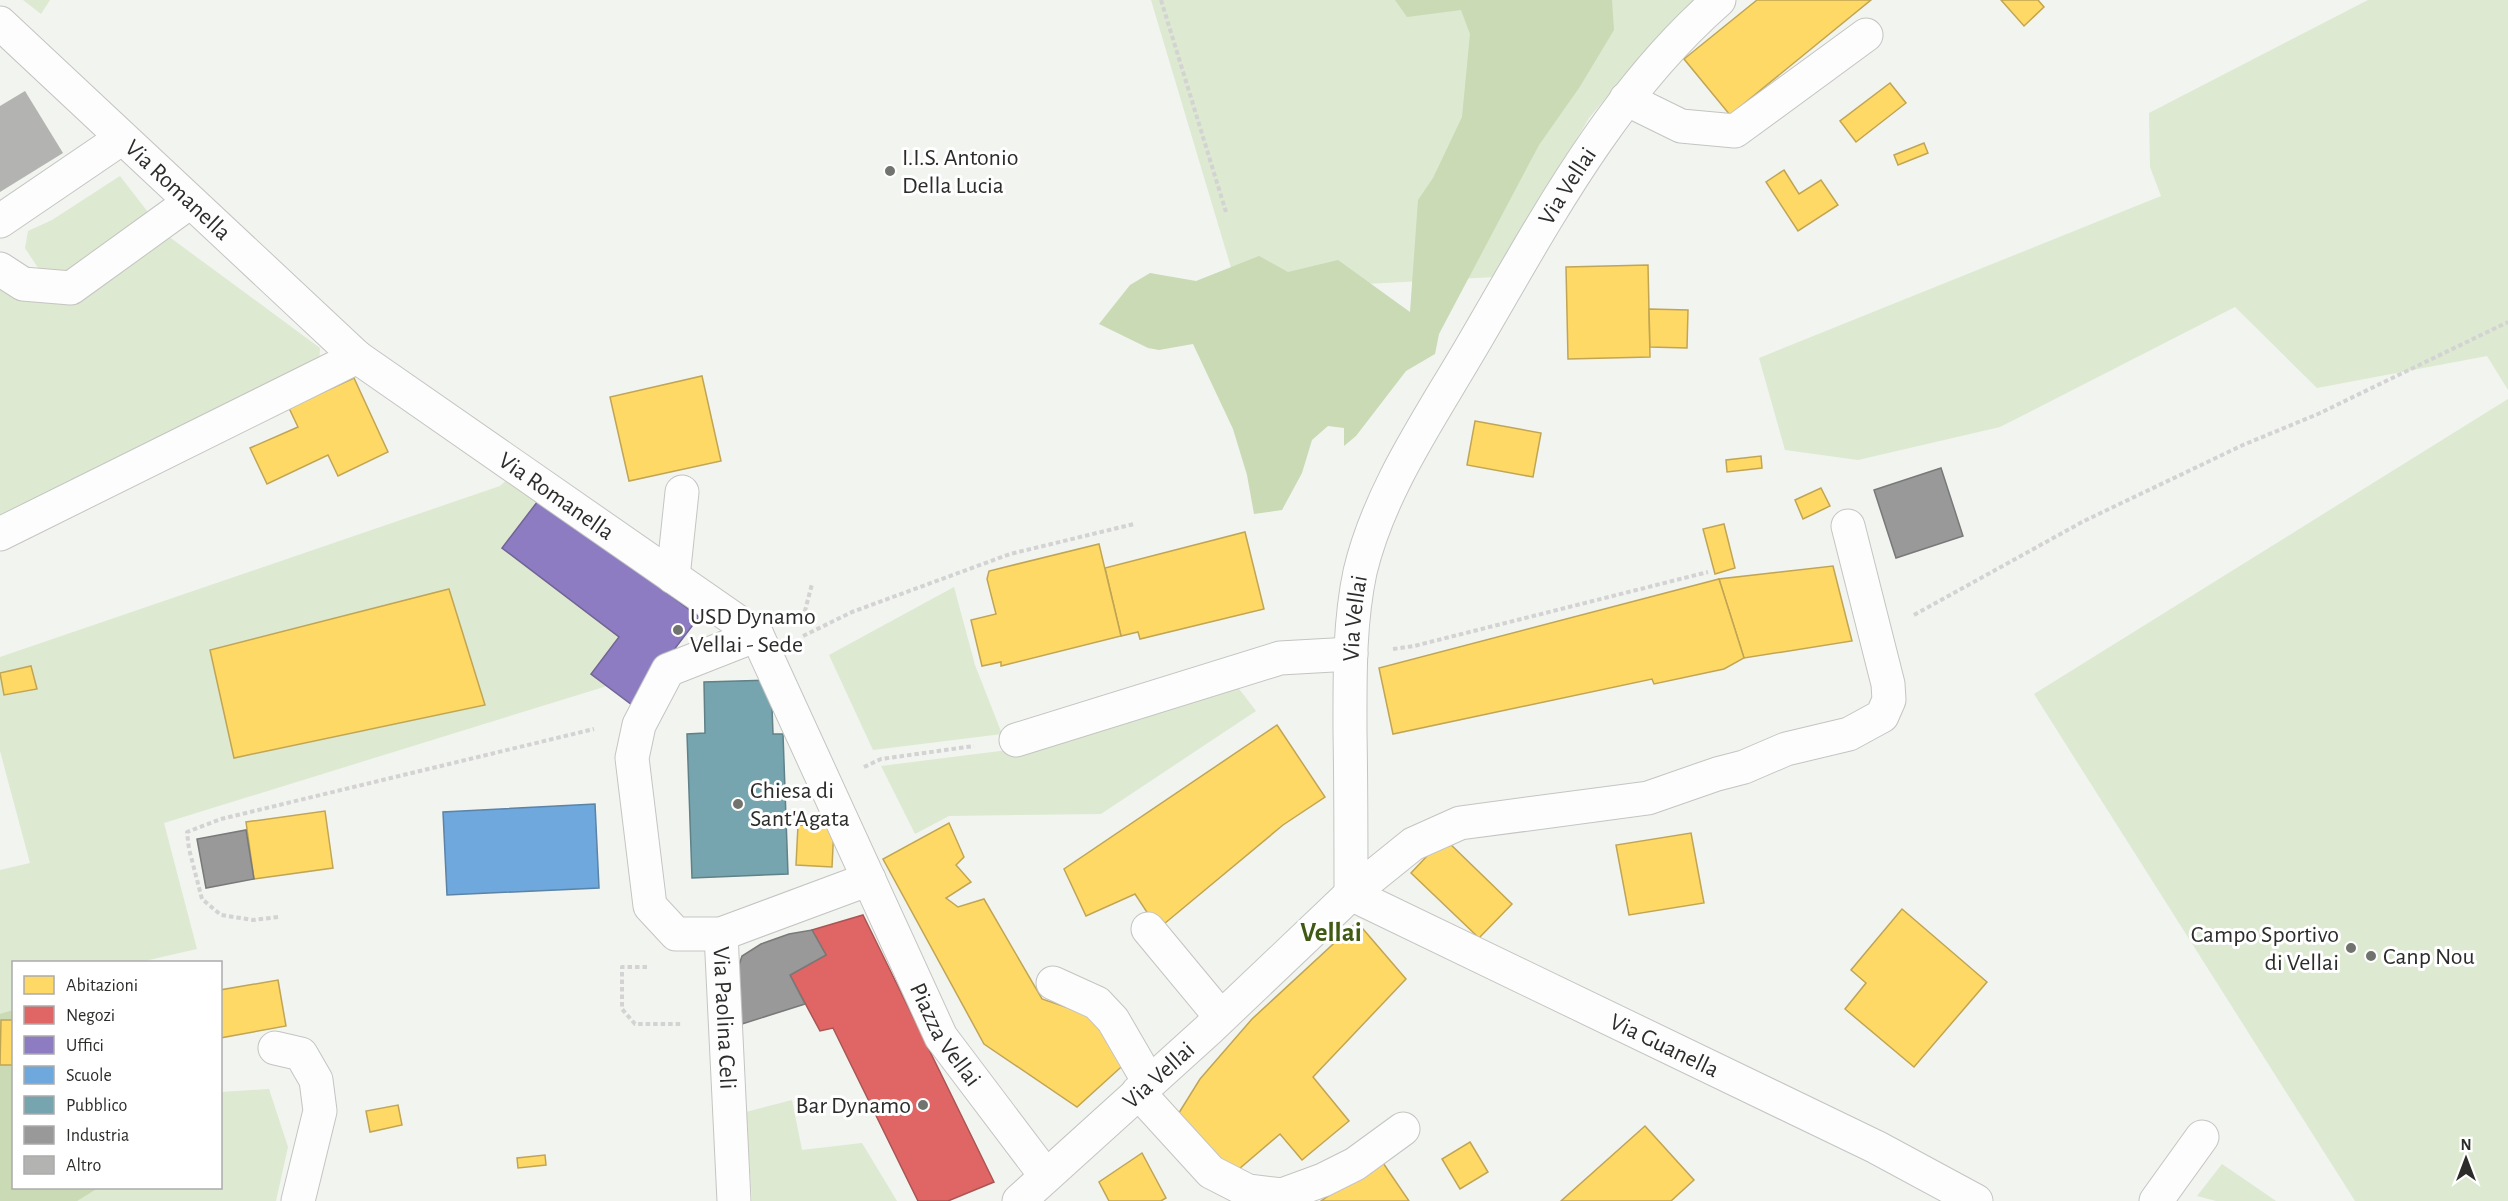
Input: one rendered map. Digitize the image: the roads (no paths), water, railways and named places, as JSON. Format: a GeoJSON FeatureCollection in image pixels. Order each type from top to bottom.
{"type":"FeatureCollection","features":[{"type":"Feature","properties":{"kind":"street","name":"Via Vellai"},"geometry":{"type":"LineString","coordinates":[[1019,1201],[1221,1017],[1351,894],[1352,629],[1360,572],[1377,519],[1404,462],[1594,142],[1626,99],[1686,29],[1719,0]]}},
{"type":"Feature","properties":{"kind":"street","name":"Via Romanella"},"geometry":{"type":"LineString","coordinates":[[0,23],[357,357],[757,635]]}},
{"type":"Feature","properties":{"kind":"street"},"geometry":{"type":"LineString","coordinates":[[1626,99],[1681,126],[1736,131],[1866,35]]}},
{"type":"Feature","properties":{"kind":"street"},"geometry":{"type":"LineString","coordinates":[[0,221],[122,138]]}},
{"type":"Feature","properties":{"kind":"street"},"geometry":{"type":"LineString","coordinates":[[0,269],[23,284],[71,288],[190,202]]}},
{"type":"Feature","properties":{"kind":"street"},"geometry":{"type":"LineString","coordinates":[[0,534],[357,357]]}},
{"type":"Feature","properties":{"kind":"street"},"geometry":{"type":"LineString","coordinates":[[673,577],[682,492]]}},
{"type":"Feature","properties":{"kind":"street"},"geometry":{"type":"LineString","coordinates":[[1351,894],[1413,844],[1460,823],[1648,798],[1744,767],[1786,749],[1849,734],[1882,716],[1889,700],[1888,684],[1848,526]]}},
{"type":"Feature","properties":{"kind":"street","name":"Via Paolina Celi"},"geometry":{"type":"LineString","coordinates":[[734,1201],[721,934],[676,934],[650,906],[632,758],[639,725],[668,670],[757,635]]}},
{"type":"Feature","properties":{"kind":"street","name":"Piazza Vellai"},"geometry":{"type":"LineString","coordinates":[[757,635],[941,1037],[1046,1176]]}},
{"type":"Feature","properties":{"kind":"street"},"geometry":{"type":"LineString","coordinates":[[1016,740],[1280,658],[1351,654]]}},
{"type":"Feature","properties":{"kind":"street"},"geometry":{"type":"LineString","coordinates":[[721,934],[869,879]]}},
{"type":"Feature","properties":{"kind":"street","name":"Via Guanella"},"geometry":{"type":"LineString","coordinates":[[1351,894],[1876,1147],[1933,1192],[1976,1201]]}},
{"type":"Feature","properties":{"kind":"street"},"geometry":{"type":"LineString","coordinates":[[1149,929],[1221,1017]]}},
{"type":"Feature","properties":{"kind":"street"},"geometry":{"type":"LineString","coordinates":[[1053,983],[1097,1003],[1113,1020],[1144,1087],[1211,1172],[1248,1191],[1282,1195],[1323,1180],[1355,1164],[1403,1129]]}},
{"type":"Feature","properties":{"kind":"street"},"geometry":{"type":"LineString","coordinates":[[275,1048],[301,1054],[316,1080],[320,1111],[298,1201]]}},
{"type":"Feature","properties":{"kind":"street"},"geometry":{"type":"LineString","coordinates":[[2156,1201],[2202,1137]]}},
{"type":"Feature","properties":{"kind":"place","name":"I.I.S. Antonio Della Lucia"},"geometry":{"type":"Point","coordinates":[890,171]}},
{"type":"Feature","properties":{"kind":"place","name":"USD Dynamo Vellai - Sede"},"geometry":{"type":"Point","coordinates":[678,630]}},
{"type":"Feature","properties":{"kind":"place","name":"Chiesa di Sant'Agata"},"geometry":{"type":"Point","coordinates":[738,804]}},
{"type":"Feature","properties":{"kind":"place","name":"Campo Sportivo di Vellai"},"geometry":{"type":"Point","coordinates":[2351,948]}},
{"type":"Feature","properties":{"kind":"place","name":"Canp Nou"},"geometry":{"type":"Point","coordinates":[2371,956]}},
{"type":"Feature","properties":{"kind":"place","name":"Bar Dynamo"},"geometry":{"type":"Point","coordinates":[923,1105]}},
{"type":"Feature","properties":{"kind":"district","name":"Vellai"},"geometry":{"type":"Point","coordinates":[1331,932]}}]}
